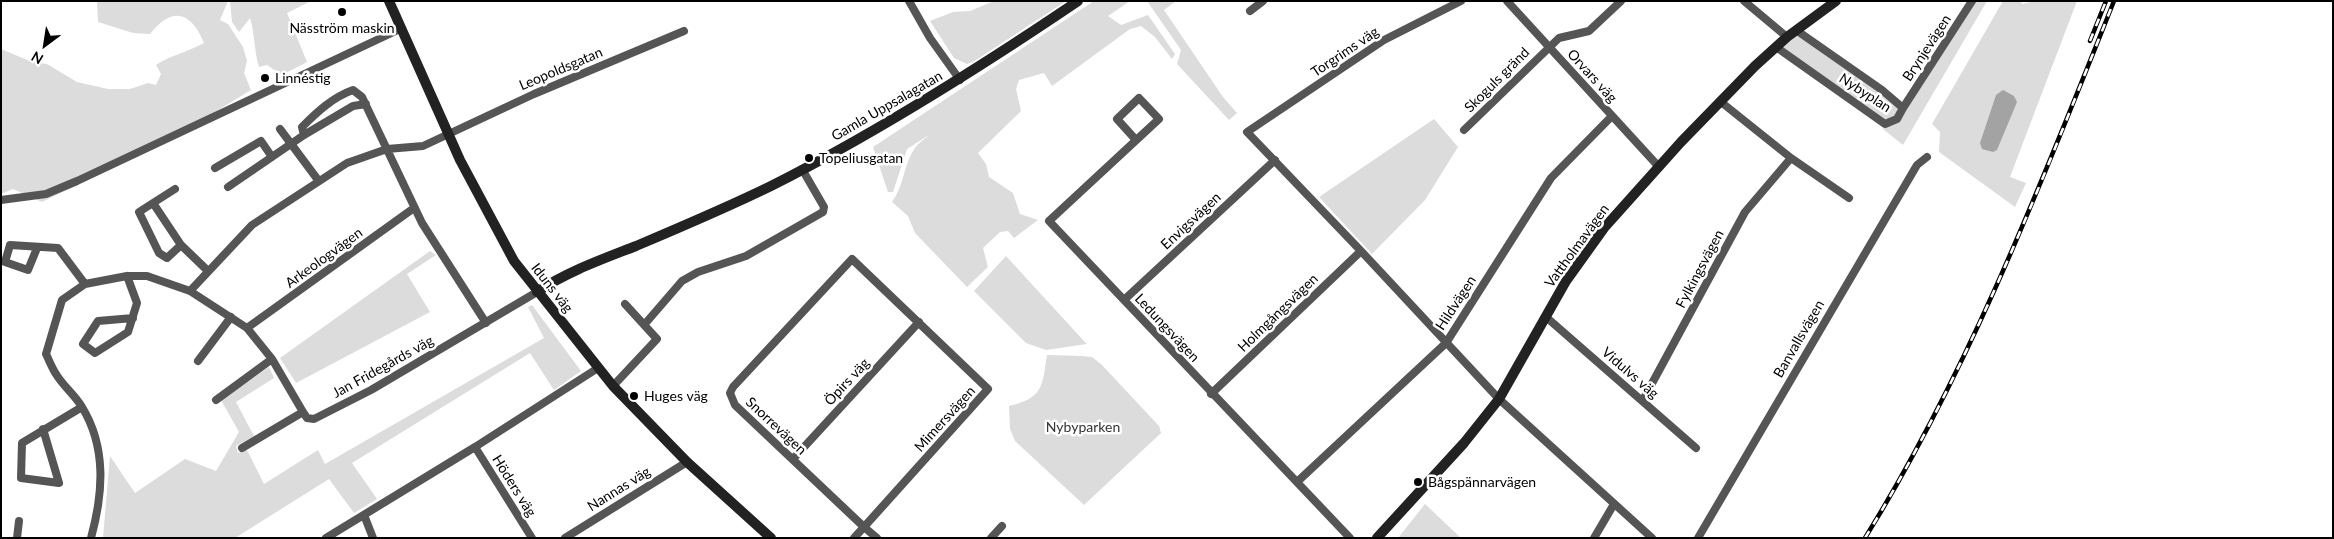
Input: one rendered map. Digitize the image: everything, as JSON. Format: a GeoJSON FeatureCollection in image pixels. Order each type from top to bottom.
{"type":"FeatureCollection","features":[{"type":"Feature","properties":{"kind":"street","name":"Iduns väg"},"geometry":{"type":"LineString","coordinates":[[389,1],[400,29],[485,208],[514,261],[536,292],[613,386],[687,462],[772,538]]}},
{"type":"Feature","properties":{"kind":"street"},"geometry":{"type":"LineString","coordinates":[[909,1],[930,38],[960,80]]}},
{"type":"Feature","properties":{"kind":"street","name":"Gamla Uppsalagatan"},"geometry":{"type":"LineString","coordinates":[[536,292],[613,255],[707,216],[866,135],[960,80],[1078,1]]}},
{"type":"Feature","properties":{"kind":"street"},"geometry":{"type":"LineString","coordinates":[[1250,11],[1263,1]]}},
{"type":"Feature","properties":{"kind":"street","name":"Torgrims väg"},"geometry":{"type":"LineString","coordinates":[[1275,160],[1247,132],[1384,40],[1461,1]]}},
{"type":"Feature","properties":{"kind":"street","name":"Orvars väg"},"geometry":{"type":"LineString","coordinates":[[1507,1],[1659,167]]}},
{"type":"Feature","properties":{"kind":"street","name":"Skoguls gränd"},"geometry":{"type":"LineString","coordinates":[[1464,130],[1548,47],[1559,38],[1589,31],[1621,1]]}},
{"type":"Feature","properties":{"kind":"street"},"geometry":{"type":"LineString","coordinates":[[1744,1],[1787,37]]}},
{"type":"Feature","properties":{"kind":"street","name":"Vattholmavägen"},"geometry":{"type":"LineString","coordinates":[[1377,538],[1464,443],[1499,399],[1566,282],[1604,228],[1659,167],[1776,47],[1836,1]]}},
{"type":"Feature","properties":{"kind":"street","name":"Brynjevägen"},"geometry":{"type":"LineString","coordinates":[[1903,108],[1972,1]]}},
{"type":"Feature","properties":{"kind":"street"},"geometry":{"type":"LineString","coordinates":[[1,200],[46,194],[77,181],[400,29]]}},
{"type":"Feature","properties":{"kind":"street","name":"Nybyplan"},"geometry":{"type":"LineString","coordinates":[[1776,47],[1885,124],[1897,119],[1903,108],[1882,90],[1796,30]]}},
{"type":"Feature","properties":{"kind":"street","name":"Leopoldsgatan"},"geometry":{"type":"LineString","coordinates":[[190,291],[252,225],[318,180],[347,163],[387,149],[423,146],[534,94],[684,31]]}},
{"type":"Feature","properties":{"kind":"street"},"geometry":{"type":"LineString","coordinates":[[304,135],[302,127],[319,110],[344,93],[353,90],[362,97],[414,208],[434,243],[486,323]]}},
{"type":"Feature","properties":{"kind":"street","name":"Ledungsvägen"},"geometry":{"type":"LineString","coordinates":[[1136,140],[1117,119],[1139,98],[1159,119],[1050,221],[1350,538]]}},
{"type":"Feature","properties":{"kind":"street"},"geometry":{"type":"LineString","coordinates":[[1721,102],[1792,158],[1849,198]]}},
{"type":"Feature","properties":{"kind":"street"},"geometry":{"type":"LineString","coordinates":[[228,187],[304,135],[353,106],[366,104]]}},
{"type":"Feature","properties":{"kind":"street","name":"Hildvägen"},"geometry":{"type":"LineString","coordinates":[[1297,482],[1446,343],[1551,178],[1612,117]]}},
{"type":"Feature","properties":{"kind":"street"},"geometry":{"type":"LineString","coordinates":[[280,129],[318,180]]}},
{"type":"Feature","properties":{"kind":"street"},"geometry":{"type":"LineString","coordinates":[[215,168],[261,141],[272,157]]}},
{"type":"Feature","properties":{"kind":"street","name":"Banvallsvägen"},"geometry":{"type":"LineString","coordinates":[[1698,538],[1917,165],[1927,157]]}},
{"type":"Feature","properties":{"kind":"street","name":"Fylkingsvägen"},"geometry":{"type":"LineString","coordinates":[[1643,400],[1745,212],[1792,158]]}},
{"type":"Feature","properties":{"kind":"street"},"geometry":{"type":"LineString","coordinates":[[1275,160],[1499,399],[1652,538]]}},
{"type":"Feature","properties":{"kind":"street","name":"Envigsvägen"},"geometry":{"type":"LineString","coordinates":[[1124,300],[1275,160]]}},
{"type":"Feature","properties":{"kind":"street"},"geometry":{"type":"LineString","coordinates":[[644,325],[682,281],[698,272],[746,256],[823,212],[824,207],[802,169]]}},
{"type":"Feature","properties":{"kind":"street"},"geometry":{"type":"LineString","coordinates":[[175,189],[139,212],[159,253],[167,258],[181,245]]}},
{"type":"Feature","properties":{"kind":"street"},"geometry":{"type":"LineString","coordinates":[[152,203],[181,245],[208,271]]}},
{"type":"Feature","properties":{"kind":"street","name":"Arkeologvägen"},"geometry":{"type":"LineString","coordinates":[[247,328],[414,208]]}},
{"type":"Feature","properties":{"kind":"street"},"geometry":{"type":"LineString","coordinates":[[37,248],[58,248],[85,284]]}},
{"type":"Feature","properties":{"kind":"street","name":"Holmgångsvägen"},"geometry":{"type":"LineString","coordinates":[[1212,394],[1361,251]]}},
{"type":"Feature","properties":{"kind":"street","name":"Mimersvägen"},"geometry":{"type":"LineString","coordinates":[[852,259],[988,389],[854,538]]}},
{"type":"Feature","properties":{"kind":"street","name":"Snorrevägen"},"geometry":{"type":"LineString","coordinates":[[852,259],[733,387],[730,394],[735,405],[876,538]]}},
{"type":"Feature","properties":{"kind":"street"},"geometry":{"type":"LineString","coordinates":[[127,276],[137,303],[128,332],[95,352],[83,344],[98,321],[132,318]]}},
{"type":"Feature","properties":{"kind":"street"},"geometry":{"type":"LineString","coordinates":[[92,538],[99,506],[102,474],[95,436],[82,407],[55,374],[46,354],[62,300],[85,284],[127,276],[147,276],[190,291],[247,328],[272,359],[302,412],[242,448]]}},
{"type":"Feature","properties":{"kind":"street","name":"Jan Fridegårds väg"},"geometry":{"type":"LineString","coordinates":[[302,412],[307,418],[314,419],[371,390],[536,292]]}},
{"type":"Feature","properties":{"kind":"street"},"geometry":{"type":"LineString","coordinates":[[613,386],[657,339],[625,304]]}},
{"type":"Feature","properties":{"kind":"street"},"geometry":{"type":"LineString","coordinates":[[198,361],[231,317]]}},
{"type":"Feature","properties":{"kind":"street","name":"Vidulvs väg"},"geometry":{"type":"LineString","coordinates":[[1546,317],[1696,448]]}},
{"type":"Feature","properties":{"kind":"street","name":"Öpirs väg"},"geometry":{"type":"LineString","coordinates":[[793,459],[919,322]]}},
{"type":"Feature","properties":{"kind":"street"},"geometry":{"type":"LineString","coordinates":[[216,400],[272,359]]}},
{"type":"Feature","properties":{"kind":"street"},"geometry":{"type":"LineString","coordinates":[[326,538],[475,447],[598,368]]}},
{"type":"Feature","properties":{"kind":"street"},"geometry":{"type":"LineString","coordinates":[[43,429],[59,483],[21,478],[22,444],[43,429],[82,407]]}},
{"type":"Feature","properties":{"kind":"street","name":"Höders väg"},"geometry":{"type":"LineString","coordinates":[[475,447],[532,538]]}},
{"type":"Feature","properties":{"kind":"street","name":"Nannas väg"},"geometry":{"type":"LineString","coordinates":[[564,538],[687,462]]}},
{"type":"Feature","properties":{"kind":"street"},"geometry":{"type":"LineString","coordinates":[[1594,538],[1614,504]]}},
{"type":"Feature","properties":{"kind":"street"},"geometry":{"type":"LineString","coordinates":[[364,516],[373,538]]}},
{"type":"Feature","properties":{"kind":"street"},"geometry":{"type":"LineString","coordinates":[[17,538],[19,521]]}},
{"type":"Feature","properties":{"kind":"street"},"geometry":{"type":"LineString","coordinates":[[991,538],[1002,526]]}},
{"type":"Feature","properties":{"kind":"green space"},"geometry":{"type":"Polygon","coordinates":[[[97,1],[228,1],[220,20],[228,24],[243,47],[247,61],[244,73],[251,90],[159,146],[42,202],[13,189],[1,194],[1,49],[32,62],[47,64],[77,82],[108,89],[130,89],[148,83],[156,85],[161,74],[156,65],[204,43],[193,24],[180,16],[166,19],[150,34],[133,33],[98,22],[97,1]]]}},
{"type":"Feature","properties":{"kind":"green space"},"geometry":{"type":"Polygon","coordinates":[[[230,1],[311,1],[287,13],[307,62],[282,75],[267,65],[259,67],[250,18],[239,32],[232,22],[230,1]]]}},
{"type":"Feature","properties":{"kind":"green space"},"geometry":{"type":"Polygon","coordinates":[[[994,1],[1066,1],[973,62],[967,64],[954,58],[930,21],[953,12],[970,11],[994,1]]]}},
{"type":"Feature","properties":{"kind":"green space"},"geometry":{"type":"Polygon","coordinates":[[[1094,1],[1130,1],[1108,16],[1121,25],[1148,15],[1175,54],[1172,59],[1155,37],[1141,26],[1130,29],[1052,86],[1044,73],[1019,80],[1016,89],[1021,111],[978,153],[986,164],[989,177],[1013,193],[1020,214],[1038,220],[1014,238],[1008,231],[1000,232],[983,248],[988,267],[967,287],[915,233],[908,216],[892,202],[911,154],[918,144],[929,135],[907,149],[893,192],[888,192],[873,147],[1094,1]]]}},
{"type":"Feature","properties":{"kind":"green space"},"geometry":{"type":"Polygon","coordinates":[[[1147,1],[1176,1],[1164,10],[1223,97],[1237,113],[1229,120],[1177,64],[1181,50],[1147,1]]]}},
{"type":"Feature","properties":{"kind":"green space"},"geometry":{"type":"Polygon","coordinates":[[[1972,1],[1987,1],[1903,145],[1883,129],[1885,124],[1776,47],[1796,30],[1903,108],[1972,1]]]}},
{"type":"Feature","properties":{"kind":"green space"},"geometry":{"type":"Polygon","coordinates":[[[2003,1],[2021,1],[2022,4],[2036,1],[2077,1],[2010,177],[2026,183],[2015,207],[1939,152],[1940,132],[1932,124],[2003,1]]]}},
{"type":"Feature","properties":{"kind":"green space"},"geometry":{"type":"Polygon","coordinates":[[[1434,119],[1458,147],[1425,200],[1372,254],[1319,197],[1434,119]]]}},
{"type":"Feature","properties":{"kind":"green space"},"geometry":{"type":"Polygon","coordinates":[[[430,251],[436,255],[407,274],[430,312],[296,383],[280,358],[430,251]]]}},
{"type":"Feature","properties":{"kind":"green space"},"geometry":{"type":"Polygon","coordinates":[[[1006,256],[1087,344],[1046,350],[1026,343],[974,291],[1006,256]]]}},
{"type":"Feature","properties":{"kind":"green space"},"geometry":{"type":"Polygon","coordinates":[[[532,305],[581,371],[554,390],[530,353],[352,463],[377,499],[354,513],[329,479],[235,538],[103,538],[110,456],[135,493],[185,459],[216,471],[239,432],[221,400],[269,367],[274,378],[236,402],[254,436],[236,446],[238,453],[247,450],[264,484],[318,450],[325,464],[544,338],[528,307],[532,305]]]}},
{"type":"Feature","properties":{"kind":"green space","name":"Nybyparken"},"geometry":{"type":"Polygon","coordinates":[[[1047,355],[1092,357],[1102,365],[1159,426],[1161,433],[1084,505],[1015,441],[1010,429],[1009,406],[1029,399],[1039,390],[1044,375],[1047,355]]]}},
{"type":"Feature","properties":{"kind":"green space"},"geometry":{"type":"Polygon","coordinates":[[[1425,504],[1461,538],[1398,538],[1425,504]]]}},
{"type":"Feature","properties":{"kind":"shaded area"},"geometry":{"type":"Polygon","coordinates":[[[2003,90],[2014,96],[2017,102],[1997,150],[1993,152],[1982,149],[1980,143],[1996,95],[2003,90]]]}},
{"type":"Feature","properties":{"kind":"railway"},"geometry":{"type":"LineString","coordinates":[[2090,41],[2106,1]]}},
{"type":"Feature","properties":{"kind":"railway"},"geometry":{"type":"LineString","coordinates":[[1865,538],[1903,474],[1938,409],[1970,343],[2031,207],[2114,1]]}},
{"type":"Feature","properties":{"kind":"place","name":"Näsström maskin"},"geometry":{"type":"Point","coordinates":[342,12]}},
{"type":"Feature","properties":{"kind":"place","name":"Linnéstig"},"geometry":{"type":"Point","coordinates":[265,78]}},
{"type":"Feature","properties":{"kind":"place","name":"Topeliusgatan"},"geometry":{"type":"Point","coordinates":[809,158]}},
{"type":"Feature","properties":{"kind":"place","name":"Huges väg"},"geometry":{"type":"Point","coordinates":[634,396]}},
{"type":"Feature","properties":{"kind":"place","name":"Bågspännarvägen"},"geometry":{"type":"Point","coordinates":[1418,482]}}]}
